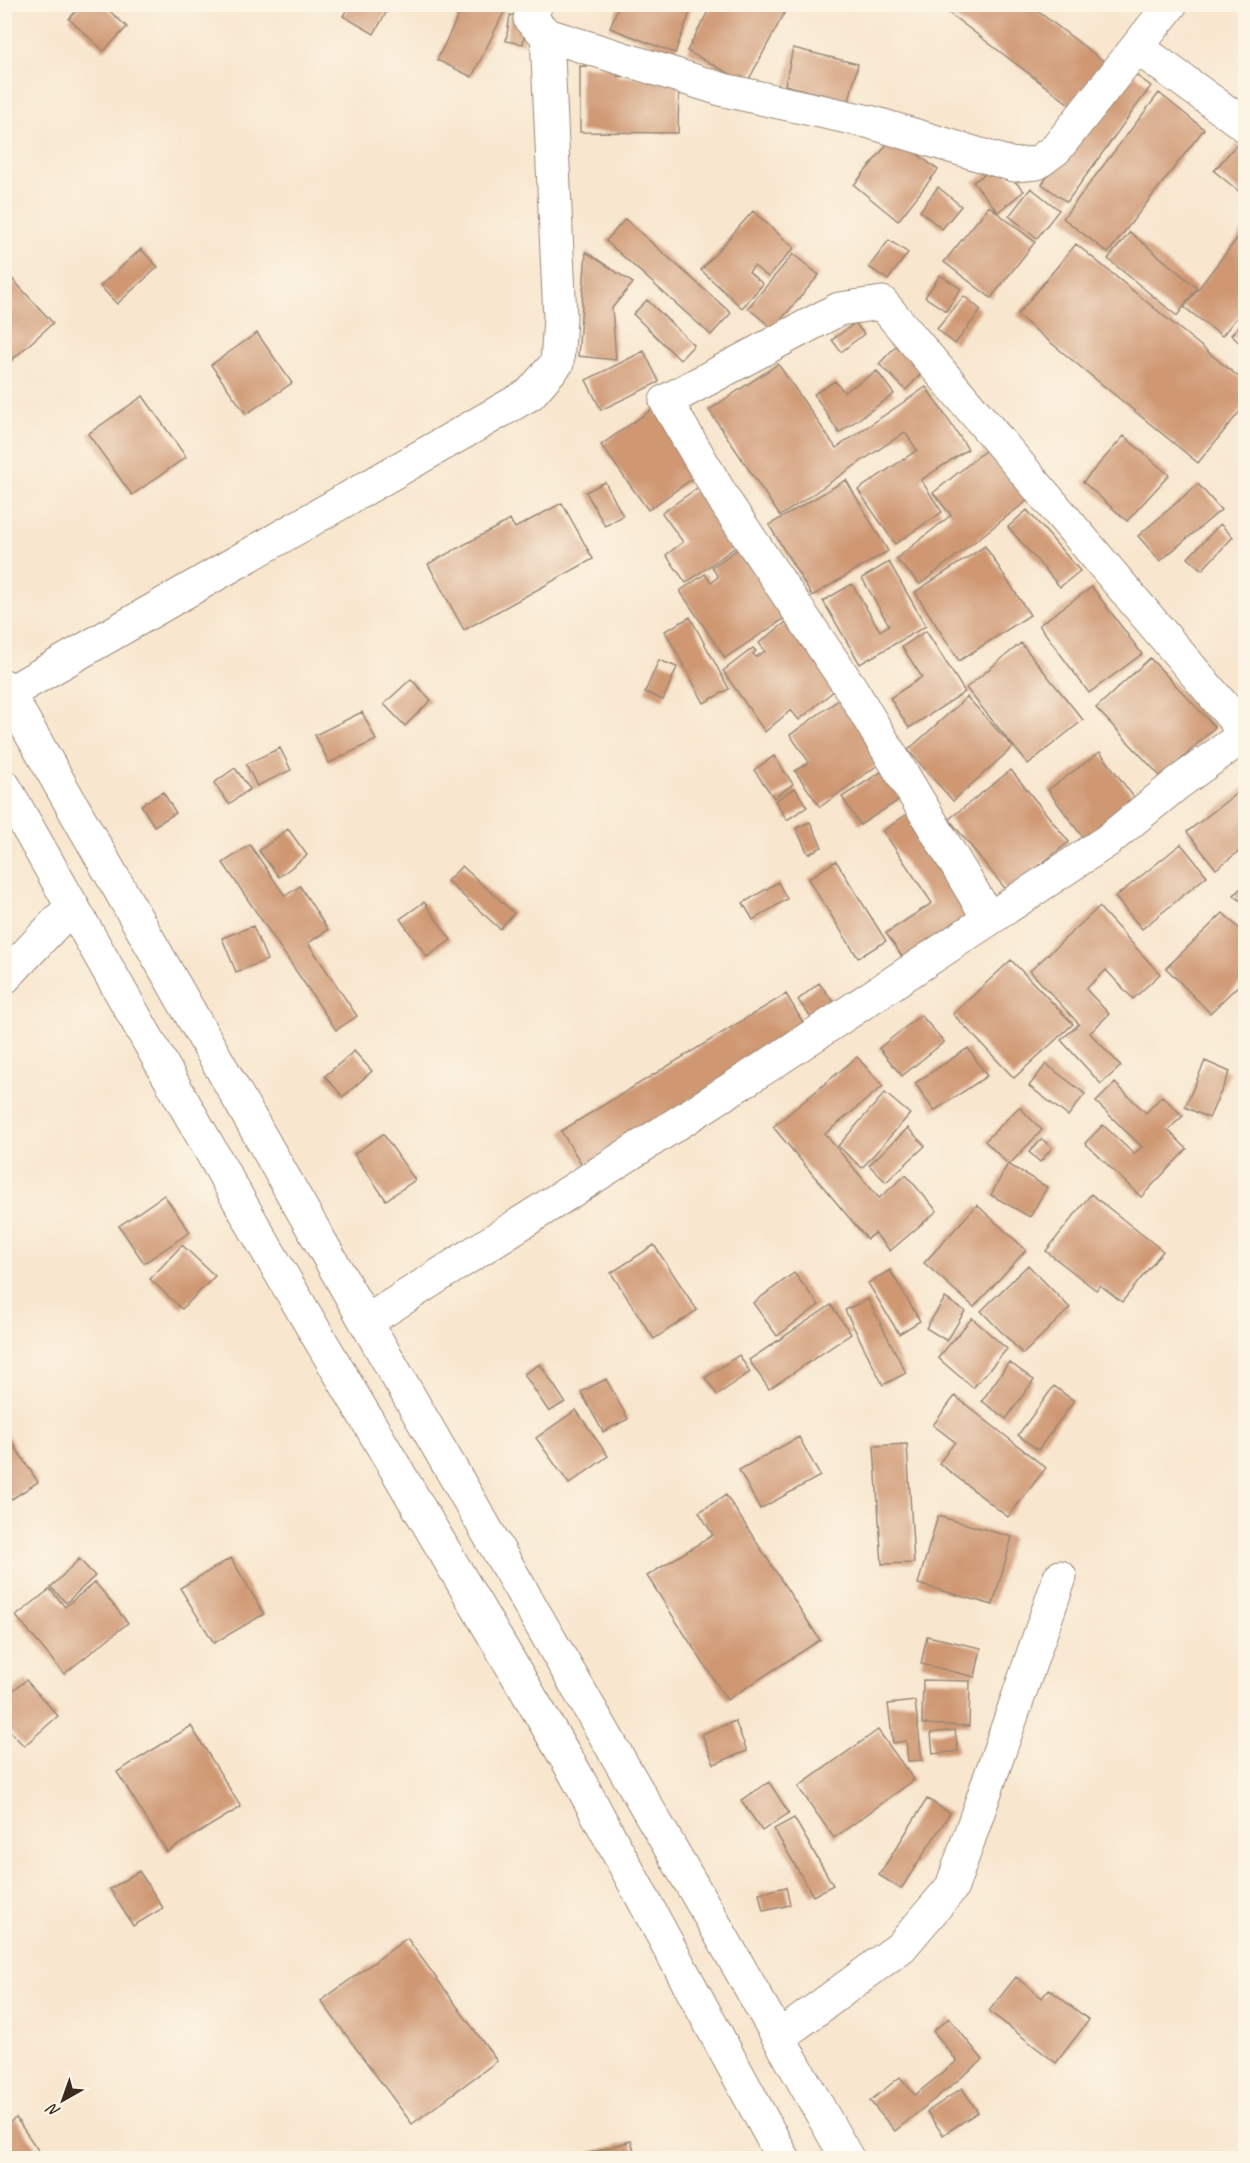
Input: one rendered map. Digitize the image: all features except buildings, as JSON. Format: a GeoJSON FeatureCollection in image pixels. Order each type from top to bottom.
{"type":"FeatureCollection","features":[{"type":"Feature","properties":{"kind":"main road"},"geometry":{"type":"LineString","coordinates":[[847,2158],[366,1322],[7,689],[530,394],[557,363],[560,318],[533,16],[724,90],[870,122],[1014,165],[1037,163],[1056,149],[1171,4]]}},
{"type":"Feature","properties":{"kind":"main road"},"geometry":{"type":"LineString","coordinates":[[1138,48],[1245,126]]}},
{"type":"Feature","properties":{"kind":"main road"},"geometry":{"type":"LineString","coordinates":[[366,1322],[772,1063],[1107,841],[1178,783],[1245,734],[882,303],[839,309],[666,401],[726,503],[852,690],[989,919]]}},
{"type":"Feature","properties":{"kind":"main road"},"geometry":{"type":"LineString","coordinates":[[4,786],[266,1248],[575,1773],[783,2158]]}},
{"type":"Feature","properties":{"kind":"main road"},"geometry":{"type":"LineString","coordinates":[[4,978],[72,906]]}},
{"type":"Feature","properties":{"kind":"main road"},"geometry":{"type":"LineString","coordinates":[[779,2037],[901,1947],[952,1887],[1060,1577]]}}]}
